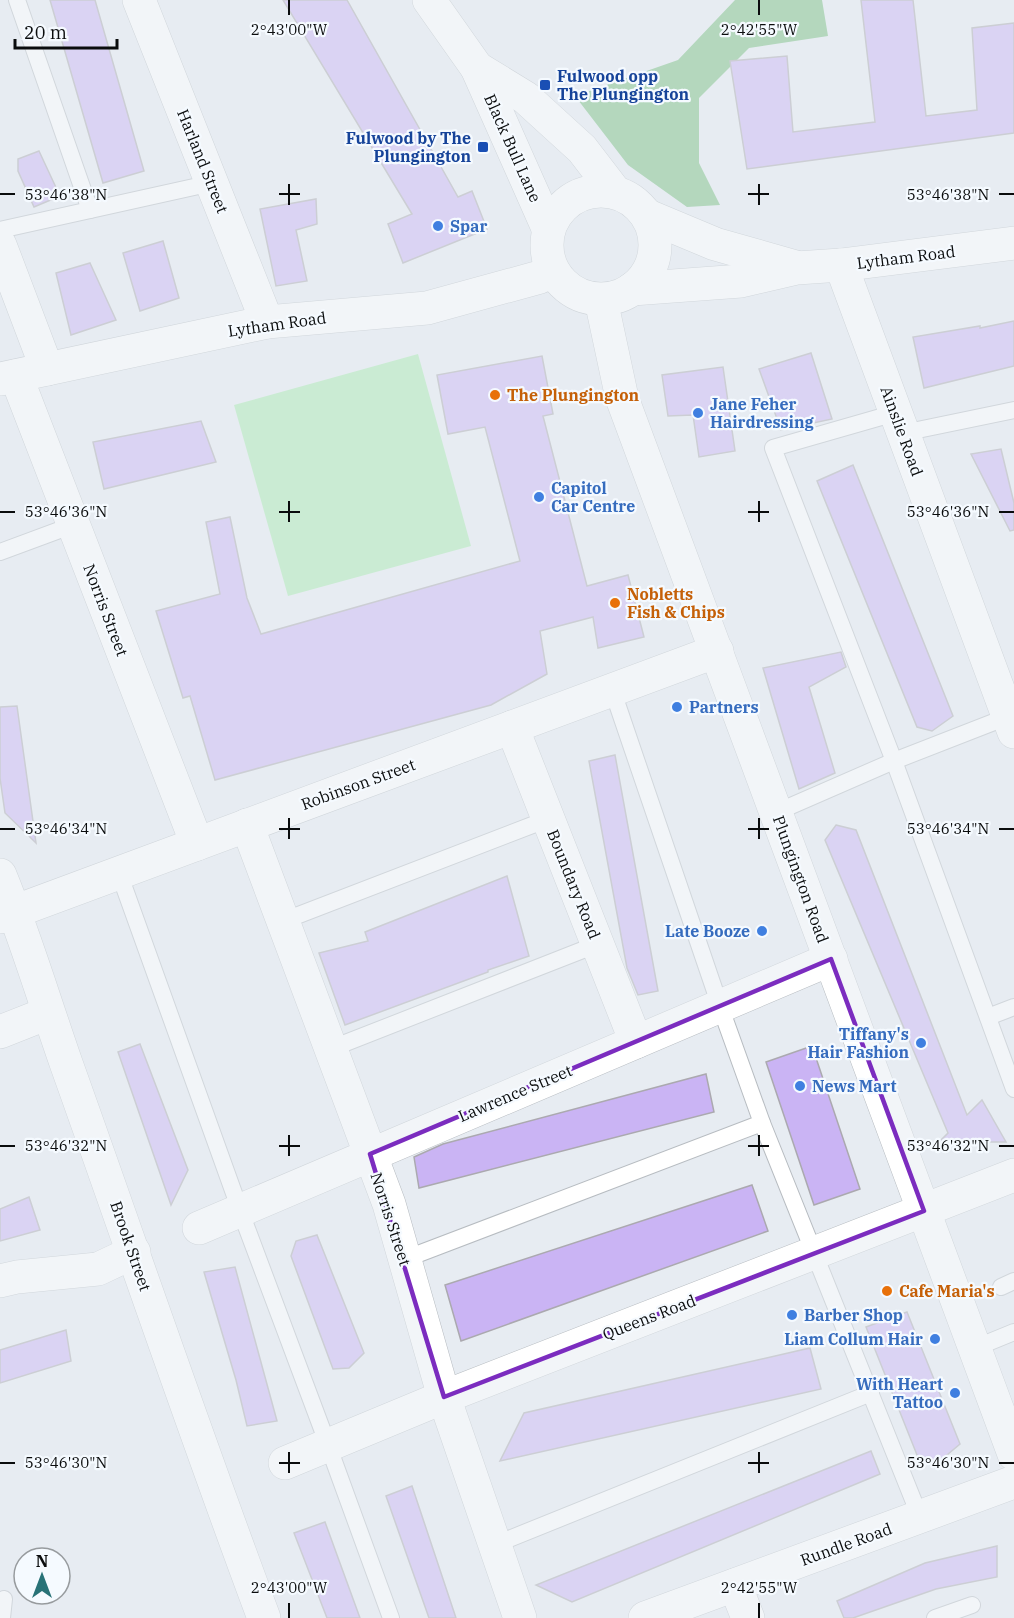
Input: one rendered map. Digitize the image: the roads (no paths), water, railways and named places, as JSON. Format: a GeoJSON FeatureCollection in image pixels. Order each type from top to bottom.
{"type":"FeatureCollection","features":[{"type":"Feature","properties":{"kind":"street","name":"Harland Street"},"geometry":{"type":"LineString","coordinates":[[139,0],[267,322]]}},
{"type":"Feature","properties":{"kind":"street","name":"Black Bull Lane"},"geometry":{"type":"LineString","coordinates":[[429,0],[477,68],[548,228]]}},
{"type":"Feature","properties":{"kind":"street","name":"Black Bull Lane"},"geometry":{"type":"LineString","coordinates":[[477,68],[526,98],[582,150],[615,192]]}},
{"type":"Feature","properties":{"kind":"street"},"geometry":{"type":"LineString","coordinates":[[594,191],[615,192],[633,201],[648,216],[655,238],[653,261],[642,281],[624,295],[601,300],[581,296],[563,285],[550,268],[546,248],[548,228],[558,209],[575,197],[594,191]]}},
{"type":"Feature","properties":{"kind":"street","name":"Lytham Road"},"geometry":{"type":"LineString","coordinates":[[648,216],[715,244],[797,268]]}},
{"type":"Feature","properties":{"kind":"street","name":"Lytham Road"},"geometry":{"type":"LineString","coordinates":[[632,289],[741,281],[797,268],[841,265],[1014,243]]}},
{"type":"Feature","properties":{"kind":"street","name":"Norris Street"},"geometry":{"type":"LineString","coordinates":[[0,245],[21,374],[73,525],[197,844]]}},
{"type":"Feature","properties":{"kind":"street","name":"Ainslie Road"},"geometry":{"type":"LineString","coordinates":[[841,265],[1012,721]]}},
{"type":"Feature","properties":{"kind":"street","name":"Lytham Road"},"geometry":{"type":"LineString","coordinates":[[21,374],[267,322],[426,308],[540,277],[550,268]]}},
{"type":"Feature","properties":{"kind":"street","name":"Plungington Road"},"geometry":{"type":"LineString","coordinates":[[601,300],[622,398],[1014,1454]]}},
{"type":"Feature","properties":{"kind":"street","name":"Robinson Street"},"geometry":{"type":"LineString","coordinates":[[8,914],[717,651]]}},
{"type":"Feature","properties":{"kind":"street","name":"Boundary Road"},"geometry":{"type":"LineString","coordinates":[[512,727],[636,1042]]}},
{"type":"Feature","properties":{"kind":"street","name":"Norris Street"},"geometry":{"type":"LineString","coordinates":[[247,825],[389,1204],[444,1397],[520,1618]]}},
{"type":"Feature","properties":{"kind":"street","name":"Brook Street"},"geometry":{"type":"LineString","coordinates":[[0,874],[8,914],[48,1013],[134,1252],[215,1488],[264,1618]]}},
{"type":"Feature","properties":{"kind":"street","name":"Lawrence Street"},"geometry":{"type":"LineString","coordinates":[[199,1228],[831,959]]}},
{"type":"Feature","properties":{"kind":"street"},"geometry":{"type":"LineString","coordinates":[[0,1032],[48,1013]]}},
{"type":"Feature","properties":{"kind":"street","name":"Queens Road"},"geometry":{"type":"LineString","coordinates":[[285,1463],[444,1397],[1014,1175]]}},
{"type":"Feature","properties":{"kind":"street"},"geometry":{"type":"LineString","coordinates":[[0,1281],[17,1277],[98,1269],[134,1252]]}},
{"type":"Feature","properties":{"kind":"street","name":"Rundle Road"},"geometry":{"type":"LineString","coordinates":[[645,1618],[1014,1482]]}},
{"type":"Feature","properties":{"kind":"street"},"geometry":{"type":"LineString","coordinates":[[735,1585],[748,1618]]}},
{"type":"Feature","properties":{"kind":"lane"},"geometry":{"type":"LineString","coordinates":[[17,0],[90,210]]}},
{"type":"Feature","properties":{"kind":"lane"},"geometry":{"type":"LineString","coordinates":[[0,230],[212,183]]}},
{"type":"Feature","properties":{"kind":"lane"},"geometry":{"type":"LineString","coordinates":[[1014,410],[899,423],[773,448],[894,761],[1014,1089]]}},
{"type":"Feature","properties":{"kind":"lane"},"geometry":{"type":"LineString","coordinates":[[0,552],[73,525]]}},
{"type":"Feature","properties":{"kind":"lane"},"geometry":{"type":"LineString","coordinates":[[612,690],[762,1123],[920,1517]]}},
{"type":"Feature","properties":{"kind":"lane"},"geometry":{"type":"LineString","coordinates":[[777,812],[894,761],[1012,721]]}},
{"type":"Feature","properties":{"kind":"lane"},"geometry":{"type":"LineString","coordinates":[[283,921],[548,819]]}},
{"type":"Feature","properties":{"kind":"lane"},"geometry":{"type":"LineString","coordinates":[[119,873],[240,1210],[391,1618]]}},
{"type":"Feature","properties":{"kind":"lane"},"geometry":{"type":"LineString","coordinates":[[330,1048],[598,944]]}},
{"type":"Feature","properties":{"kind":"lane"},"geometry":{"type":"LineString","coordinates":[[988,1017],[1014,1007]]}},
{"type":"Feature","properties":{"kind":"lane"},"geometry":{"type":"LineString","coordinates":[[405,1259],[762,1123]]}},
{"type":"Feature","properties":{"kind":"lane"},"geometry":{"type":"LineString","coordinates":[[975,1348],[1014,1332]]}},
{"type":"Feature","properties":{"kind":"lane"},"geometry":{"type":"LineString","coordinates":[[495,1545],[871,1393]]}},
{"type":"Feature","properties":{"kind":"lane"},"geometry":{"type":"LineString","coordinates":[[2,1618],[4,1599]]}},
{"type":"Feature","properties":{"kind":"lane"},"geometry":{"type":"LineString","coordinates":[[935,1618],[972,1605]]}},
{"type":"Feature","properties":{"kind":"place","name":"Fulwood opp The Plungington"},"geometry":{"type":"Point","coordinates":[545,85]}},
{"type":"Feature","properties":{"kind":"place","name":"Fulwood by The Plungington"},"geometry":{"type":"Point","coordinates":[483,147]}},
{"type":"Feature","properties":{"kind":"place","name":"Spar"},"geometry":{"type":"Point","coordinates":[438,226]}},
{"type":"Feature","properties":{"kind":"place","name":"The Plungington"},"geometry":{"type":"Point","coordinates":[495,395]}},
{"type":"Feature","properties":{"kind":"place","name":"Jane Feher Hairdressing"},"geometry":{"type":"Point","coordinates":[698,413]}},
{"type":"Feature","properties":{"kind":"place","name":"Capitol Car Centre"},"geometry":{"type":"Point","coordinates":[539,497]}},
{"type":"Feature","properties":{"kind":"place","name":"Nobletts Fish & Chips"},"geometry":{"type":"Point","coordinates":[615,603]}},
{"type":"Feature","properties":{"kind":"place","name":"Partners"},"geometry":{"type":"Point","coordinates":[677,707]}},
{"type":"Feature","properties":{"kind":"place","name":"Late Booze"},"geometry":{"type":"Point","coordinates":[762,931]}},
{"type":"Feature","properties":{"kind":"place","name":"Tiffany's Hair Fashion"},"geometry":{"type":"Point","coordinates":[921,1043]}},
{"type":"Feature","properties":{"kind":"place","name":"News Mart"},"geometry":{"type":"Point","coordinates":[800,1086]}},
{"type":"Feature","properties":{"kind":"place","name":"Cafe Maria's"},"geometry":{"type":"Point","coordinates":[887,1291]}},
{"type":"Feature","properties":{"kind":"place","name":"Barber Shop"},"geometry":{"type":"Point","coordinates":[792,1315]}},
{"type":"Feature","properties":{"kind":"place","name":"Liam Collum Hair"},"geometry":{"type":"Point","coordinates":[935,1339]}},
{"type":"Feature","properties":{"kind":"place","name":"With Heart Tattoo"},"geometry":{"type":"Point","coordinates":[955,1393]}}]}
